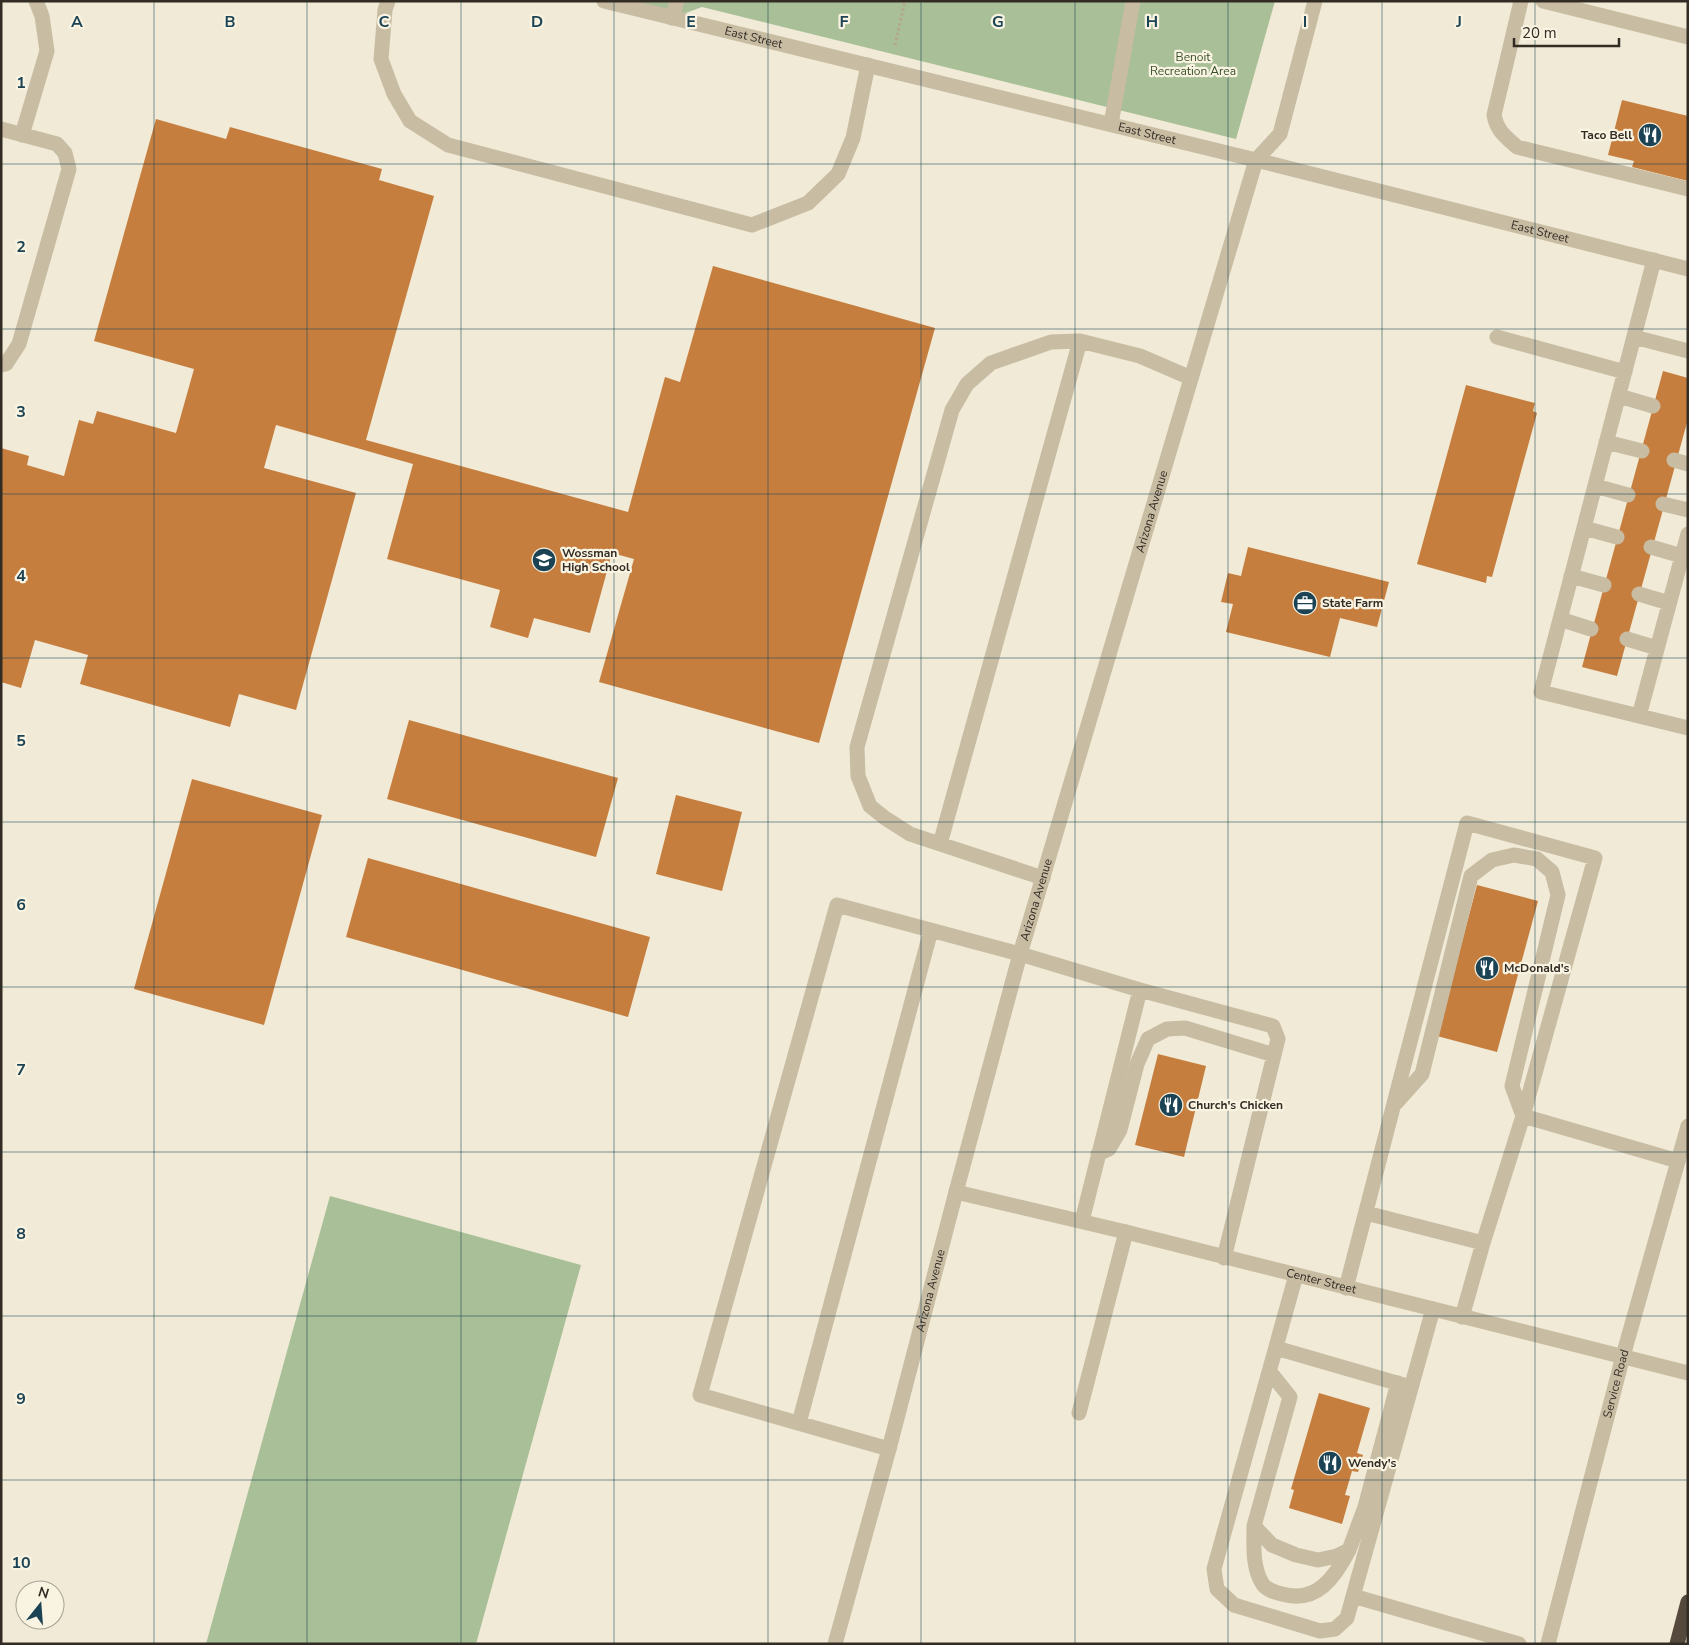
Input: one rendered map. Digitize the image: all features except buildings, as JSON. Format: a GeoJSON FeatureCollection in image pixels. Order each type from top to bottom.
{"type":"FeatureCollection","features":[{"type":"Feature","properties":{"kind":"highway"},"geometry":{"type":"LineString","coordinates":[[1677,1644],[1688,1602]]}},
{"type":"Feature","properties":{"kind":"street"},"geometry":{"type":"LineString","coordinates":[[22,135],[47,50],[42,16],[36,1]]}},
{"type":"Feature","properties":{"kind":"street"},"geometry":{"type":"LineString","coordinates":[[388,1],[385,10],[381,59],[394,94],[410,121],[448,145],[752,225],[808,203],[838,174],[853,138],[868,65]]}},
{"type":"Feature","properties":{"kind":"street","name":"East Street"},"geometry":{"type":"LineString","coordinates":[[604,1],[1111,124],[1688,269]]}},
{"type":"Feature","properties":{"kind":"street"},"geometry":{"type":"LineString","coordinates":[[672,18],[677,1]]}},
{"type":"Feature","properties":{"kind":"street"},"geometry":{"type":"LineString","coordinates":[[1111,124],[1133,1]]}},
{"type":"Feature","properties":{"kind":"street"},"geometry":{"type":"LineString","coordinates":[[1256,160],[1280,134],[1315,1]]}},
{"type":"Feature","properties":{"kind":"street"},"geometry":{"type":"LineString","coordinates":[[1521,1],[1494,115],[1496,126],[1503,135],[1517,147],[1688,189]]}},
{"type":"Feature","properties":{"kind":"street"},"geometry":{"type":"LineString","coordinates":[[1543,1],[1688,37]]}},
{"type":"Feature","properties":{"kind":"street"},"geometry":{"type":"LineString","coordinates":[[1,129],[57,144],[65,153],[69,169],[19,344],[6,364],[1,365]]}},
{"type":"Feature","properties":{"kind":"street","name":"Arizona Avenue"},"geometry":{"type":"LineString","coordinates":[[836,1644],[1020,954],[1256,160]]}},
{"type":"Feature","properties":{"kind":"street"},"geometry":{"type":"LineString","coordinates":[[1654,260],[1541,692],[1688,728]]}},
{"type":"Feature","properties":{"kind":"street"},"geometry":{"type":"LineString","coordinates":[[1497,337],[1625,372]]}},
{"type":"Feature","properties":{"kind":"street"},"geometry":{"type":"LineString","coordinates":[[1634,337],[1688,351]]}},
{"type":"Feature","properties":{"kind":"street"},"geometry":{"type":"LineString","coordinates":[[1043,878],[910,834],[870,806],[858,776],[857,747],[859,738],[952,410],[967,384],[991,363],[1050,342],[1080,342],[1140,356],[1191,378]]}},
{"type":"Feature","properties":{"kind":"street"},"geometry":{"type":"LineString","coordinates":[[940,844],[1080,342]]}},
{"type":"Feature","properties":{"kind":"street"},"geometry":{"type":"LineString","coordinates":[[1619,396],[1653,406]]}},
{"type":"Feature","properties":{"kind":"street"},"geometry":{"type":"LineString","coordinates":[[1606,442],[1642,452]]}},
{"type":"Feature","properties":{"kind":"street"},"geometry":{"type":"LineString","coordinates":[[1595,486],[1628,495]]}},
{"type":"Feature","properties":{"kind":"street"},"geometry":{"type":"LineString","coordinates":[[1663,504],[1688,510]]}},
{"type":"Feature","properties":{"kind":"street"},"geometry":{"type":"LineString","coordinates":[[1584,528],[1617,537]]}},
{"type":"Feature","properties":{"kind":"street"},"geometry":{"type":"LineString","coordinates":[[1639,716],[1688,534]]}},
{"type":"Feature","properties":{"kind":"street"},"geometry":{"type":"LineString","coordinates":[[1651,547],[1682,556]]}},
{"type":"Feature","properties":{"kind":"street"},"geometry":{"type":"LineString","coordinates":[[1572,576],[1604,585]]}},
{"type":"Feature","properties":{"kind":"street"},"geometry":{"type":"LineString","coordinates":[[1639,594],[1669,603]]}},
{"type":"Feature","properties":{"kind":"street"},"geometry":{"type":"LineString","coordinates":[[1560,619],[1591,629]]}},
{"type":"Feature","properties":{"kind":"street"},"geometry":{"type":"LineString","coordinates":[[1627,639],[1658,648]]}},
{"type":"Feature","properties":{"kind":"street"},"geometry":{"type":"LineString","coordinates":[[1346,1288],[1466,822],[1595,858],[1523,1116],[1483,1242],[1462,1317]]}},
{"type":"Feature","properties":{"kind":"street"},"geometry":{"type":"LineString","coordinates":[[1394,1106],[1422,1074],[1470,876],[1492,860],[1514,855],[1537,859],[1552,872],[1558,895],[1512,1086],[1523,1116]]}},
{"type":"Feature","properties":{"kind":"street"},"geometry":{"type":"LineString","coordinates":[[889,1449],[700,1395],[836,905],[1020,954],[1140,990],[1273,1026],[1278,1039],[1224,1258]]}},
{"type":"Feature","properties":{"kind":"street"},"geometry":{"type":"LineString","coordinates":[[799,1423],[930,930]]}},
{"type":"Feature","properties":{"kind":"street"},"geometry":{"type":"LineString","coordinates":[[1082,1221],[1140,990]]}},
{"type":"Feature","properties":{"kind":"street"},"geometry":{"type":"LineString","coordinates":[[1098,1154],[1109,1149],[1120,1130],[1137,1064],[1148,1039],[1167,1029],[1185,1028],[1274,1055]]}},
{"type":"Feature","properties":{"kind":"street"},"geometry":{"type":"LineString","coordinates":[[1523,1116],[1678,1161]]}},
{"type":"Feature","properties":{"kind":"street","name":"Service Road"},"geometry":{"type":"LineString","coordinates":[[1548,1644],[1623,1356],[1688,1126]]}},
{"type":"Feature","properties":{"kind":"street","name":"Center Street"},"geometry":{"type":"LineString","coordinates":[[956,1192],[1082,1221],[1688,1373]]}},
{"type":"Feature","properties":{"kind":"street"},"geometry":{"type":"LineString","coordinates":[[1366,1213],[1483,1242]]}},
{"type":"Feature","properties":{"kind":"street"},"geometry":{"type":"LineString","coordinates":[[1079,1413],[1126,1232]]}},
{"type":"Feature","properties":{"kind":"street"},"geometry":{"type":"LineString","coordinates":[[1296,1275],[1214,1569],[1217,1589],[1234,1605],[1320,1631],[1335,1630],[1347,1618],[1405,1385]]}},
{"type":"Feature","properties":{"kind":"street"},"geometry":{"type":"LineString","coordinates":[[1270,1372],[1290,1397],[1254,1526],[1254,1555],[1263,1585],[1272,1592],[1292,1598],[1308,1594],[1323,1586],[1337,1572],[1349,1550],[1433,1309]]}},
{"type":"Feature","properties":{"kind":"street"},"geometry":{"type":"LineString","coordinates":[[1276,1348],[1405,1385]]}},
{"type":"Feature","properties":{"kind":"street"},"geometry":{"type":"LineString","coordinates":[[1254,1526],[1272,1545],[1318,1560],[1337,1556],[1349,1550]]}},
{"type":"Feature","properties":{"kind":"street"},"geometry":{"type":"LineString","coordinates":[[1353,1596],[1518,1644]]}},
{"type":"Feature","properties":{"kind":"path"},"geometry":{"type":"LineString","coordinates":[[893,50],[905,1]]}},
{"type":"Feature","properties":{"kind":"green space","name":"Benoit Recreation Area"},"geometry":{"type":"Polygon","coordinates":[[[604,1],[1275,1],[1236,139],[702,7],[672,18],[604,1]]]}},
{"type":"Feature","properties":{"kind":"green space"},"geometry":{"type":"Polygon","coordinates":[[[330,1196],[581,1265],[476,1644],[206,1644],[330,1196]]]}},
{"type":"Feature","properties":{"kind":"place","name":"Taco Bell"},"geometry":{"type":"Point","coordinates":[1650,135]}},
{"type":"Feature","properties":{"kind":"place","name":"Wossman High School"},"geometry":{"type":"Point","coordinates":[544,560]}},
{"type":"Feature","properties":{"kind":"place","name":"State Farm"},"geometry":{"type":"Point","coordinates":[1305,603]}},
{"type":"Feature","properties":{"kind":"place","name":"McDonald's"},"geometry":{"type":"Point","coordinates":[1487,968]}},
{"type":"Feature","properties":{"kind":"place","name":"Church's Chicken"},"geometry":{"type":"Point","coordinates":[1171,1105]}},
{"type":"Feature","properties":{"kind":"place","name":"Wendy's"},"geometry":{"type":"Point","coordinates":[1330,1463]}}]}
